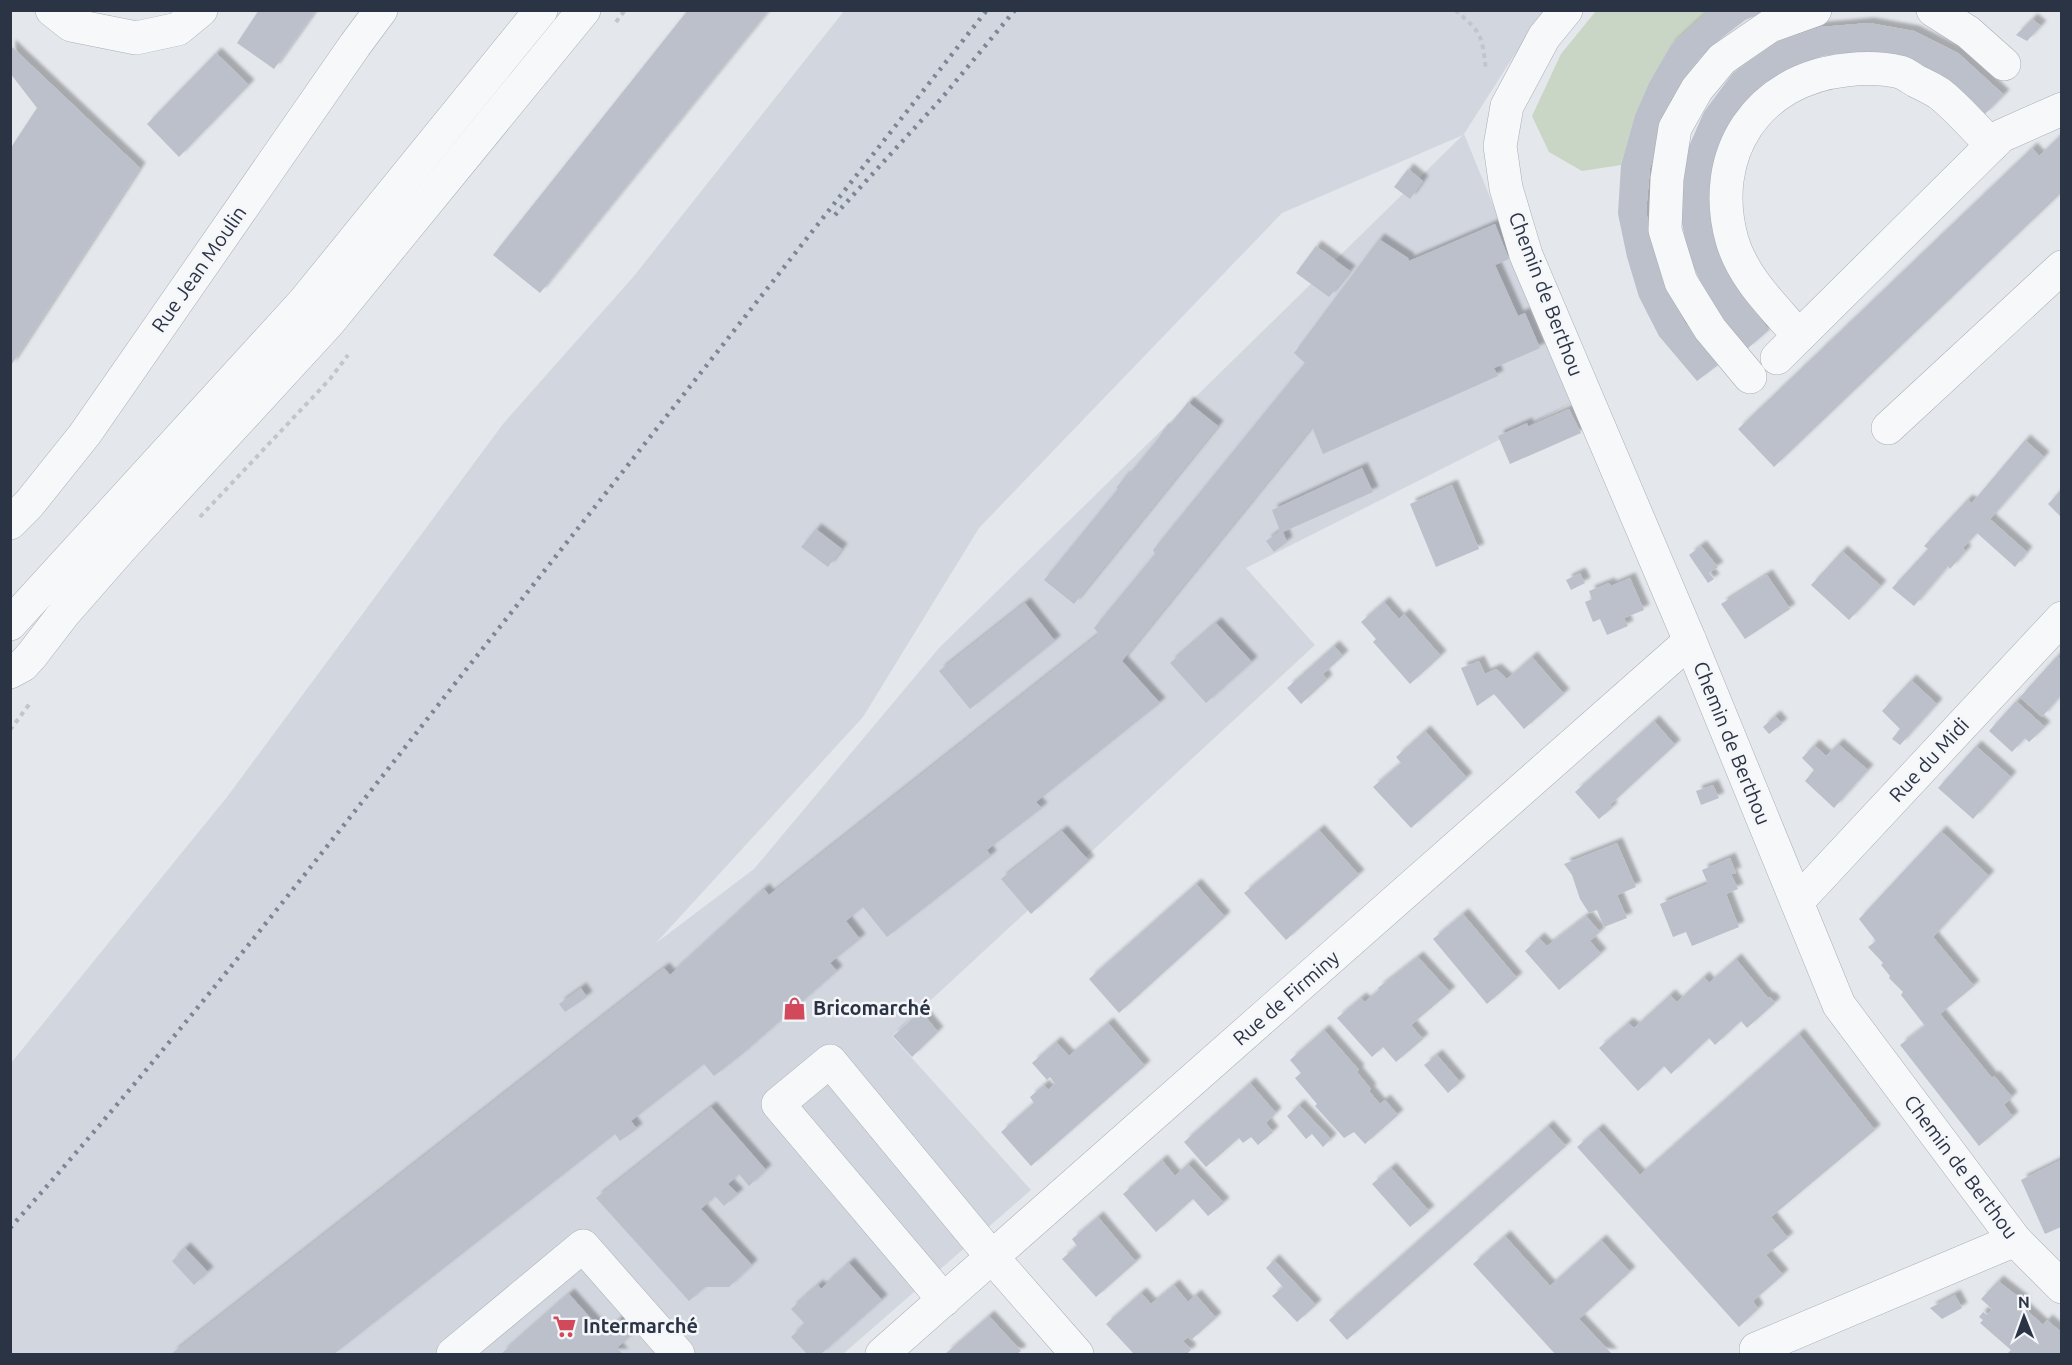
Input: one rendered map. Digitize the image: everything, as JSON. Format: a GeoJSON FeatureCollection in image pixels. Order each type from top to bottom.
{"type":"FeatureCollection","features":[{"type":"Feature","properties":{"kind":"street"},"geometry":{"type":"LineString","coordinates":[[52,10],[71,24],[136,38],[178,29],[201,10]]}},
{"type":"Feature","properties":{"kind":"street","name":"Rue Jean Moulin"},"geometry":{"type":"LineString","coordinates":[[10,523],[29,504],[85,434],[381,10]]}},
{"type":"Feature","properties":{"kind":"street"},"geometry":{"type":"LineString","coordinates":[[10,624],[304,302],[541,10]]}},
{"type":"Feature","properties":{"kind":"street"},"geometry":{"type":"LineString","coordinates":[[10,672],[32,655],[65,612],[122,547],[329,322],[584,10]]}},
{"type":"Feature","properties":{"kind":"street","name":"Chemin de Berthou"},"geometry":{"type":"LineString","coordinates":[[1566,10],[1544,37],[1508,106],[1500,146],[1506,188],[1526,255],[1690,641],[1839,1005],[2015,1240],[2061,1287]]}},
{"type":"Feature","properties":{"kind":"street"},"geometry":{"type":"LineString","coordinates":[[1750,377],[1710,329],[1681,282],[1665,230],[1667,179],[1674,138],[1676,128],[1697,89],[1722,59],[1770,26],[1815,10]]}},
{"type":"Feature","properties":{"kind":"street"},"geometry":{"type":"LineString","coordinates":[[1932,10],[1968,32],[2004,64]]}},
{"type":"Feature","properties":{"kind":"street"},"geometry":{"type":"LineString","coordinates":[[1992,145],[1940,94],[1901,72],[1865,68],[1824,72],[1791,85],[1763,105],[1740,137],[1728,168],[1726,206],[1732,240],[1750,279],[1788,347],[1992,145],[2001,136],[2061,109]]}},
{"type":"Feature","properties":{"kind":"street"},"geometry":{"type":"LineString","coordinates":[[1888,428],[2061,267]]}},
{"type":"Feature","properties":{"kind":"street","name":"Rue du Midi"},"geometry":{"type":"LineString","coordinates":[[1797,902],[2061,618]]}},
{"type":"Feature","properties":{"kind":"street","name":"Rue de Firminy"},"geometry":{"type":"LineString","coordinates":[[882,1354],[1690,641]]}},
{"type":"Feature","properties":{"kind":"street"},"geometry":{"type":"LineString","coordinates":[[944,1300],[778,1104],[830,1061],[992,1257],[1077,1354]]}},
{"type":"Feature","properties":{"kind":"street"},"geometry":{"type":"LineString","coordinates":[[1756,1350],[2015,1240]]}},
{"type":"Feature","properties":{"kind":"street"},"geometry":{"type":"LineString","coordinates":[[453,1354],[583,1246],[678,1354]]}},
{"type":"Feature","properties":{"kind":"shaded area"},"geometry":{"type":"Polygon","coordinates":[[[844,11],[1548,11],[1513,57],[1464,134],[1574,402],[1246,568],[1315,645],[892,1036],[1031,1190],[843,1354],[11,1354],[11,1063],[227,797],[503,424],[634,276],[844,11]],[[1463,135],[1282,213],[979,528],[863,717],[656,943],[754,869],[939,648],[1463,135]]]}},
{"type":"Feature","properties":{"kind":"green space"},"geometry":{"type":"Polygon","coordinates":[[[1596,11],[1709,11],[1671,45],[1649,83],[1635,115],[1621,165],[1582,171],[1549,152],[1532,116],[1561,54],[1596,11]]]}},
{"type":"Feature","properties":{"kind":"building"},"geometry":{"type":"Polygon","coordinates":[[[259,10],[316,10],[274,69],[237,43],[259,10]]]}},
{"type":"Feature","properties":{"kind":"building"},"geometry":{"type":"Polygon","coordinates":[[[688,10],[769,10],[540,293],[493,255],[688,10]]]}},
{"type":"Feature","properties":{"kind":"building"},"geometry":{"type":"Polygon","coordinates":[[[1709,10],[1769,10],[1745,20],[1695,63],[1671,99],[1650,168],[1646,212],[1665,285],[1685,323],[1718,365],[1697,381],[1659,336],[1639,297],[1627,257],[1618,214],[1621,165],[1635,115],[1649,83],[1671,45],[1709,10]]]}},
{"type":"Feature","properties":{"kind":"building"},"geometry":{"type":"Polygon","coordinates":[[[2032,19],[2041,26],[2027,41],[2016,35],[2032,19]]]}},
{"type":"Feature","properties":{"kind":"building"},"geometry":{"type":"Polygon","coordinates":[[[1869,23],[1914,31],[1958,53],[2004,95],[1984,115],[1903,58],[1866,52],[1823,56],[1788,69],[1757,91],[1714,163],[1709,204],[1716,245],[1734,285],[1769,330],[1747,349],[1709,300],[1688,255],[1679,207],[1686,153],[1704,112],[1733,73],[1777,42],[1820,27],[1869,23]]]}},
{"type":"Feature","properties":{"kind":"building"},"geometry":{"type":"Polygon","coordinates":[[[10,45],[140,168],[10,367],[10,149],[37,108],[10,73],[10,45]]]}},
{"type":"Feature","properties":{"kind":"building"},"geometry":{"type":"Polygon","coordinates":[[[216,53],[249,85],[179,157],[147,124],[216,53]]]}},
{"type":"Feature","properties":{"kind":"building"},"geometry":{"type":"Polygon","coordinates":[[[2061,135],[2061,193],[1774,467],[1738,429],[2032,148],[2039,156],[2061,135]]]}},
{"type":"Feature","properties":{"kind":"building"},"geometry":{"type":"Polygon","coordinates":[[[1408,169],[1423,181],[1410,199],[1394,187],[1408,169]]]}},
{"type":"Feature","properties":{"kind":"building"},"geometry":{"type":"Polygon","coordinates":[[[1495,224],[1509,259],[1495,265],[1518,316],[1525,313],[1540,348],[1494,368],[1498,376],[1323,454],[1312,427],[1122,661],[1160,703],[1036,802],[1042,808],[987,850],[991,856],[887,937],[863,907],[846,921],[860,939],[830,963],[837,971],[741,1055],[714,1076],[704,1064],[631,1121],[637,1129],[620,1141],[615,1134],[334,1354],[171,1354],[664,968],[670,975],[764,889],[769,895],[1099,634],[1094,628],[1155,554],[1153,550],[1305,363],[1294,353],[1379,239],[1408,258],[1409,261],[1495,224]]]}},
{"type":"Feature","properties":{"kind":"building"},"geometry":{"type":"Polygon","coordinates":[[[1316,246],[1350,271],[1329,297],[1296,273],[1316,246]]]}},
{"type":"Feature","properties":{"kind":"building"},"geometry":{"type":"Polygon","coordinates":[[[1188,402],[1218,426],[1074,604],[1044,580],[1118,489],[1116,488],[1188,402]]]}},
{"type":"Feature","properties":{"kind":"building"},"geometry":{"type":"Polygon","coordinates":[[[1569,409],[1581,433],[1510,464],[1498,436],[1527,423],[1528,427],[1569,409]]]}},
{"type":"Feature","properties":{"kind":"building"},"geometry":{"type":"Polygon","coordinates":[[[2025,440],[2044,457],[1990,519],[2027,552],[2015,567],[1977,533],[1963,548],[1966,551],[1950,569],[1948,566],[1914,606],[1892,588],[1928,549],[1924,546],[1967,500],[1972,503],[2025,440]]]}},
{"type":"Feature","properties":{"kind":"building"},"geometry":{"type":"Polygon","coordinates":[[[1362,468],[1373,492],[1283,532],[1287,542],[1274,552],[1266,541],[1280,531],[1272,510],[1362,468]]]}},
{"type":"Feature","properties":{"kind":"building"},"geometry":{"type":"Polygon","coordinates":[[[1452,485],[1479,549],[1436,567],[1410,504],[1452,485]]]}},
{"type":"Feature","properties":{"kind":"building"},"geometry":{"type":"Polygon","coordinates":[[[2061,490],[2061,517],[2048,504],[2061,490]]]}},
{"type":"Feature","properties":{"kind":"building"},"geometry":{"type":"Polygon","coordinates":[[[816,529],[842,549],[828,567],[801,547],[816,529]]]}},
{"type":"Feature","properties":{"kind":"building"},"geometry":{"type":"Polygon","coordinates":[[[1701,546],[1718,567],[1709,573],[1714,579],[1708,583],[1689,555],[1701,546]]]}},
{"type":"Feature","properties":{"kind":"building"},"geometry":{"type":"Polygon","coordinates":[[[1842,551],[1881,586],[1849,620],[1811,585],[1842,551]]]}},
{"type":"Feature","properties":{"kind":"building"},"geometry":{"type":"Polygon","coordinates":[[[1580,573],[1585,583],[1571,590],[1566,580],[1580,573]]]}},
{"type":"Feature","properties":{"kind":"building"},"geometry":{"type":"Polygon","coordinates":[[[1767,575],[1790,609],[1745,639],[1721,604],[1767,575]]]}},
{"type":"Feature","properties":{"kind":"building"},"geometry":{"type":"Polygon","coordinates":[[[1630,578],[1644,610],[1624,618],[1628,626],[1607,635],[1600,619],[1593,622],[1585,602],[1592,599],[1589,591],[1609,583],[1611,586],[1630,578]]]}},
{"type":"Feature","properties":{"kind":"building"},"geometry":{"type":"Polygon","coordinates":[[[1384,602],[1399,619],[1404,614],[1441,656],[1410,684],[1373,642],[1376,639],[1361,622],[1384,602]]]}},
{"type":"Feature","properties":{"kind":"building"},"geometry":{"type":"Polygon","coordinates":[[[1025,603],[1055,641],[970,709],[939,671],[1025,603]]]}},
{"type":"Feature","properties":{"kind":"building"},"geometry":{"type":"Polygon","coordinates":[[[1216,623],[1252,662],[1206,703],[1170,663],[1216,623]]]}},
{"type":"Feature","properties":{"kind":"building"},"geometry":{"type":"Polygon","coordinates":[[[1334,646],[1343,656],[1323,674],[1327,680],[1301,704],[1287,688],[1334,646]]]}},
{"type":"Feature","properties":{"kind":"building"},"geometry":{"type":"Polygon","coordinates":[[[2057,656],[2061,660],[2061,695],[2042,717],[2020,697],[2057,656]]]}},
{"type":"Feature","properties":{"kind":"building"},"geometry":{"type":"Polygon","coordinates":[[[1532,657],[1564,694],[1524,729],[1494,694],[1477,706],[1461,668],[1479,661],[1485,674],[1496,669],[1507,679],[1532,657]]]}},
{"type":"Feature","properties":{"kind":"building"},"geometry":{"type":"Polygon","coordinates":[[[1911,680],[1937,704],[1900,745],[1892,739],[1900,729],[1882,711],[1911,680]]]}},
{"type":"Feature","properties":{"kind":"building"},"geometry":{"type":"Polygon","coordinates":[[[2016,701],[2045,727],[2029,742],[2025,738],[2012,752],[1989,731],[2016,701]]]}},
{"type":"Feature","properties":{"kind":"building"},"geometry":{"type":"Polygon","coordinates":[[[1775,716],[1782,724],[1769,734],[1763,727],[1775,716]]]}},
{"type":"Feature","properties":{"kind":"building"},"geometry":{"type":"Polygon","coordinates":[[[1654,721],[1675,745],[1610,805],[1612,808],[1599,819],[1575,792],[1654,721]]]}},
{"type":"Feature","properties":{"kind":"building"},"geometry":{"type":"Polygon","coordinates":[[[1425,731],[1467,778],[1411,828],[1373,787],[1401,763],[1396,757],[1425,731]]]}},
{"type":"Feature","properties":{"kind":"building"},"geometry":{"type":"Polygon","coordinates":[[[1838,744],[1868,770],[1834,808],[1805,781],[1814,770],[1802,758],[1814,745],[1826,756],[1838,744]]]}},
{"type":"Feature","properties":{"kind":"building"},"geometry":{"type":"Polygon","coordinates":[[[1976,746],[2011,777],[1973,819],[1938,788],[1976,746]]]}},
{"type":"Feature","properties":{"kind":"building"},"geometry":{"type":"Polygon","coordinates":[[[1713,785],[1719,798],[1701,805],[1696,791],[1713,785]]]}},
{"type":"Feature","properties":{"kind":"building"},"geometry":{"type":"Polygon","coordinates":[[[1319,830],[1359,875],[1286,940],[1244,893],[1319,830]]]}},
{"type":"Feature","properties":{"kind":"building"},"geometry":{"type":"Polygon","coordinates":[[[1062,831],[1089,861],[1031,914],[1001,879],[1062,831]]]}},
{"type":"Feature","properties":{"kind":"building"},"geometry":{"type":"Polygon","coordinates":[[[1941,831],[1989,876],[1933,937],[1974,986],[1940,1014],[1992,1078],[1994,1076],[2012,1097],[2004,1105],[2013,1117],[1979,1146],[1900,1045],[1925,1026],[1901,995],[1903,992],[1889,978],[1890,976],[1881,965],[1883,963],[1868,947],[1876,941],[1859,919],[1941,831]]]}},
{"type":"Feature","properties":{"kind":"building"},"geometry":{"type":"Polygon","coordinates":[[[1617,843],[1636,887],[1617,895],[1627,918],[1604,927],[1597,910],[1589,913],[1580,899],[1572,875],[1564,864],[1617,843]]]}},
{"type":"Feature","properties":{"kind":"building"},"geometry":{"type":"Polygon","coordinates":[[[1730,858],[1736,873],[1731,874],[1738,889],[1726,894],[1739,927],[1692,946],[1686,932],[1673,937],[1660,904],[1708,884],[1702,870],[1730,858]]]}},
{"type":"Feature","properties":{"kind":"building"},"geometry":{"type":"Polygon","coordinates":[[[1196,884],[1225,917],[1119,1013],[1089,979],[1196,884]]]}},
{"type":"Feature","properties":{"kind":"building"},"geometry":{"type":"Polygon","coordinates":[[[1463,914],[1517,978],[1487,1004],[1433,939],[1463,914]]]}},
{"type":"Feature","properties":{"kind":"building"},"geometry":{"type":"Polygon","coordinates":[[[1586,916],[1600,932],[1590,941],[1601,954],[1559,990],[1525,951],[1539,938],[1547,946],[1586,916]]]}},
{"type":"Feature","properties":{"kind":"building"},"geometry":{"type":"Polygon","coordinates":[[[1418,957],[1450,992],[1411,1025],[1423,1039],[1396,1062],[1383,1047],[1372,1057],[1337,1018],[1361,998],[1365,1002],[1379,990],[1378,988],[1418,957]]]}},
{"type":"Feature","properties":{"kind":"building"},"geometry":{"type":"Polygon","coordinates":[[[1736,959],[1768,998],[1770,997],[1775,1003],[1747,1028],[1741,1021],[1715,1045],[1709,1038],[1671,1074],[1664,1066],[1638,1091],[1599,1048],[1628,1023],[1634,1028],[1670,995],[1677,1002],[1704,977],[1709,983],[1736,959]]]}},
{"type":"Feature","properties":{"kind":"building"},"geometry":{"type":"Polygon","coordinates":[[[581,988],[587,997],[565,1012],[559,1004],[581,988]]]}},
{"type":"Feature","properties":{"kind":"building"},"geometry":{"type":"Polygon","coordinates":[[[921,1011],[938,1032],[912,1057],[893,1036],[921,1011]]]}},
{"type":"Feature","properties":{"kind":"building"},"geometry":{"type":"Polygon","coordinates":[[[1108,1023],[1145,1066],[1031,1166],[1001,1132],[1034,1103],[1030,1097],[1044,1085],[1048,1090],[1055,1084],[1050,1077],[1047,1080],[1032,1063],[1056,1042],[1069,1056],[1108,1023]]]}},
{"type":"Feature","properties":{"kind":"building"},"geometry":{"type":"Polygon","coordinates":[[[1324,1030],[1359,1070],[1357,1072],[1380,1104],[1385,1100],[1398,1115],[1365,1144],[1354,1132],[1344,1138],[1315,1106],[1317,1104],[1295,1078],[1301,1073],[1290,1060],[1324,1030]]]}},
{"type":"Feature","properties":{"kind":"building"},"geometry":{"type":"Polygon","coordinates":[[[1799,1034],[1875,1130],[1771,1217],[1788,1238],[1766,1255],[1783,1275],[1753,1301],[1758,1309],[1739,1327],[1577,1147],[1598,1129],[1640,1175],[1799,1034]]]}},
{"type":"Feature","properties":{"kind":"building"},"geometry":{"type":"Polygon","coordinates":[[[1437,1055],[1460,1082],[1448,1093],[1424,1065],[1437,1055]]]}},
{"type":"Feature","properties":{"kind":"building"},"geometry":{"type":"Polygon","coordinates":[[[1250,1083],[1276,1113],[1266,1123],[1273,1132],[1258,1145],[1251,1137],[1243,1143],[1239,1138],[1206,1167],[1184,1142],[1250,1083]]]}},
{"type":"Feature","properties":{"kind":"building"},"geometry":{"type":"Polygon","coordinates":[[[1299,1105],[1331,1139],[1323,1147],[1312,1134],[1306,1139],[1287,1116],[1299,1105]]]}},
{"type":"Feature","properties":{"kind":"building"},"geometry":{"type":"Polygon","coordinates":[[[711,1107],[766,1170],[749,1186],[739,1174],[728,1184],[738,1194],[724,1206],[715,1196],[701,1209],[752,1265],[729,1287],[705,1287],[689,1301],[596,1198],[711,1107]]]}},
{"type":"Feature","properties":{"kind":"building"},"geometry":{"type":"Polygon","coordinates":[[[1548,1126],[1566,1146],[1347,1340],[1329,1320],[1548,1126]]]}},
{"type":"Feature","properties":{"kind":"building"},"geometry":{"type":"Polygon","coordinates":[[[1162,1160],[1175,1176],[1188,1164],[1224,1203],[1208,1216],[1193,1199],[1156,1232],[1123,1194],[1162,1160]]]}},
{"type":"Feature","properties":{"kind":"building"},"geometry":{"type":"Polygon","coordinates":[[[2061,1160],[2061,1227],[2045,1234],[2021,1180],[2061,1160]]]}},
{"type":"Feature","properties":{"kind":"building"},"geometry":{"type":"Polygon","coordinates":[[[1391,1168],[1429,1211],[1410,1227],[1372,1184],[1391,1168]]]}},
{"type":"Feature","properties":{"kind":"building"},"geometry":{"type":"Polygon","coordinates":[[[1098,1217],[1136,1262],[1096,1297],[1062,1259],[1077,1246],[1072,1239],[1098,1217]]]}},
{"type":"Feature","properties":{"kind":"building"},"geometry":{"type":"Polygon","coordinates":[[[1505,1236],[1550,1286],[1601,1240],[1630,1272],[1579,1319],[1612,1354],[1555,1354],[1473,1264],[1505,1236]]]}},
{"type":"Feature","properties":{"kind":"building"},"geometry":{"type":"Polygon","coordinates":[[[185,1248],[208,1272],[194,1285],[172,1261],[185,1248]]]}},
{"type":"Feature","properties":{"kind":"building"},"geometry":{"type":"Polygon","coordinates":[[[1274,1260],[1316,1305],[1297,1322],[1272,1296],[1283,1287],[1266,1268],[1274,1260]]]}},
{"type":"Feature","properties":{"kind":"building"},"geometry":{"type":"Polygon","coordinates":[[[849,1263],[882,1300],[821,1354],[807,1354],[791,1337],[805,1324],[791,1309],[818,1285],[821,1289],[849,1263]]]}},
{"type":"Feature","properties":{"kind":"building"},"geometry":{"type":"Polygon","coordinates":[[[1998,1281],[2025,1302],[2022,1306],[2043,1325],[2047,1320],[2061,1332],[2061,1354],[2007,1354],[2011,1350],[1980,1323],[1983,1320],[1979,1317],[1983,1312],[1987,1315],[1992,1309],[1981,1299],[1998,1281]]]}},
{"type":"Feature","properties":{"kind":"building"},"geometry":{"type":"Polygon","coordinates":[[[1174,1285],[1188,1302],[1196,1295],[1216,1318],[1191,1340],[1188,1337],[1183,1341],[1191,1350],[1187,1354],[1134,1354],[1106,1324],[1141,1293],[1151,1304],[1174,1285]]]}},
{"type":"Feature","properties":{"kind":"building","name":"Intermarché"},"geometry":{"type":"Polygon","coordinates":[[[569,1294],[604,1333],[620,1319],[633,1333],[617,1348],[623,1354],[501,1354],[569,1294]]]}},
{"type":"Feature","properties":{"kind":"building"},"geometry":{"type":"Polygon","coordinates":[[[1955,1295],[1962,1308],[1942,1319],[1930,1308],[1955,1295]]]}},
{"type":"Feature","properties":{"kind":"building"},"geometry":{"type":"Polygon","coordinates":[[[989,1316],[1021,1351],[1017,1354],[945,1354],[989,1316]]]}},
{"type":"Feature","properties":{"kind":"railway"},"geometry":{"type":"LineString","coordinates":[[10,1228],[126,1094],[238,958],[987,10]]}},
{"type":"Feature","properties":{"kind":"railway"},"geometry":{"type":"LineString","coordinates":[[835,215],[941,99],[1015,10]]}},
{"type":"Feature","properties":{"kind":"place","name":"Bricomarché"},"geometry":{"type":"Point","coordinates":[795,1008]}},
{"type":"Feature","properties":{"kind":"place","name":"Intermarché"},"geometry":{"type":"Point","coordinates":[565,1326]}}]}
